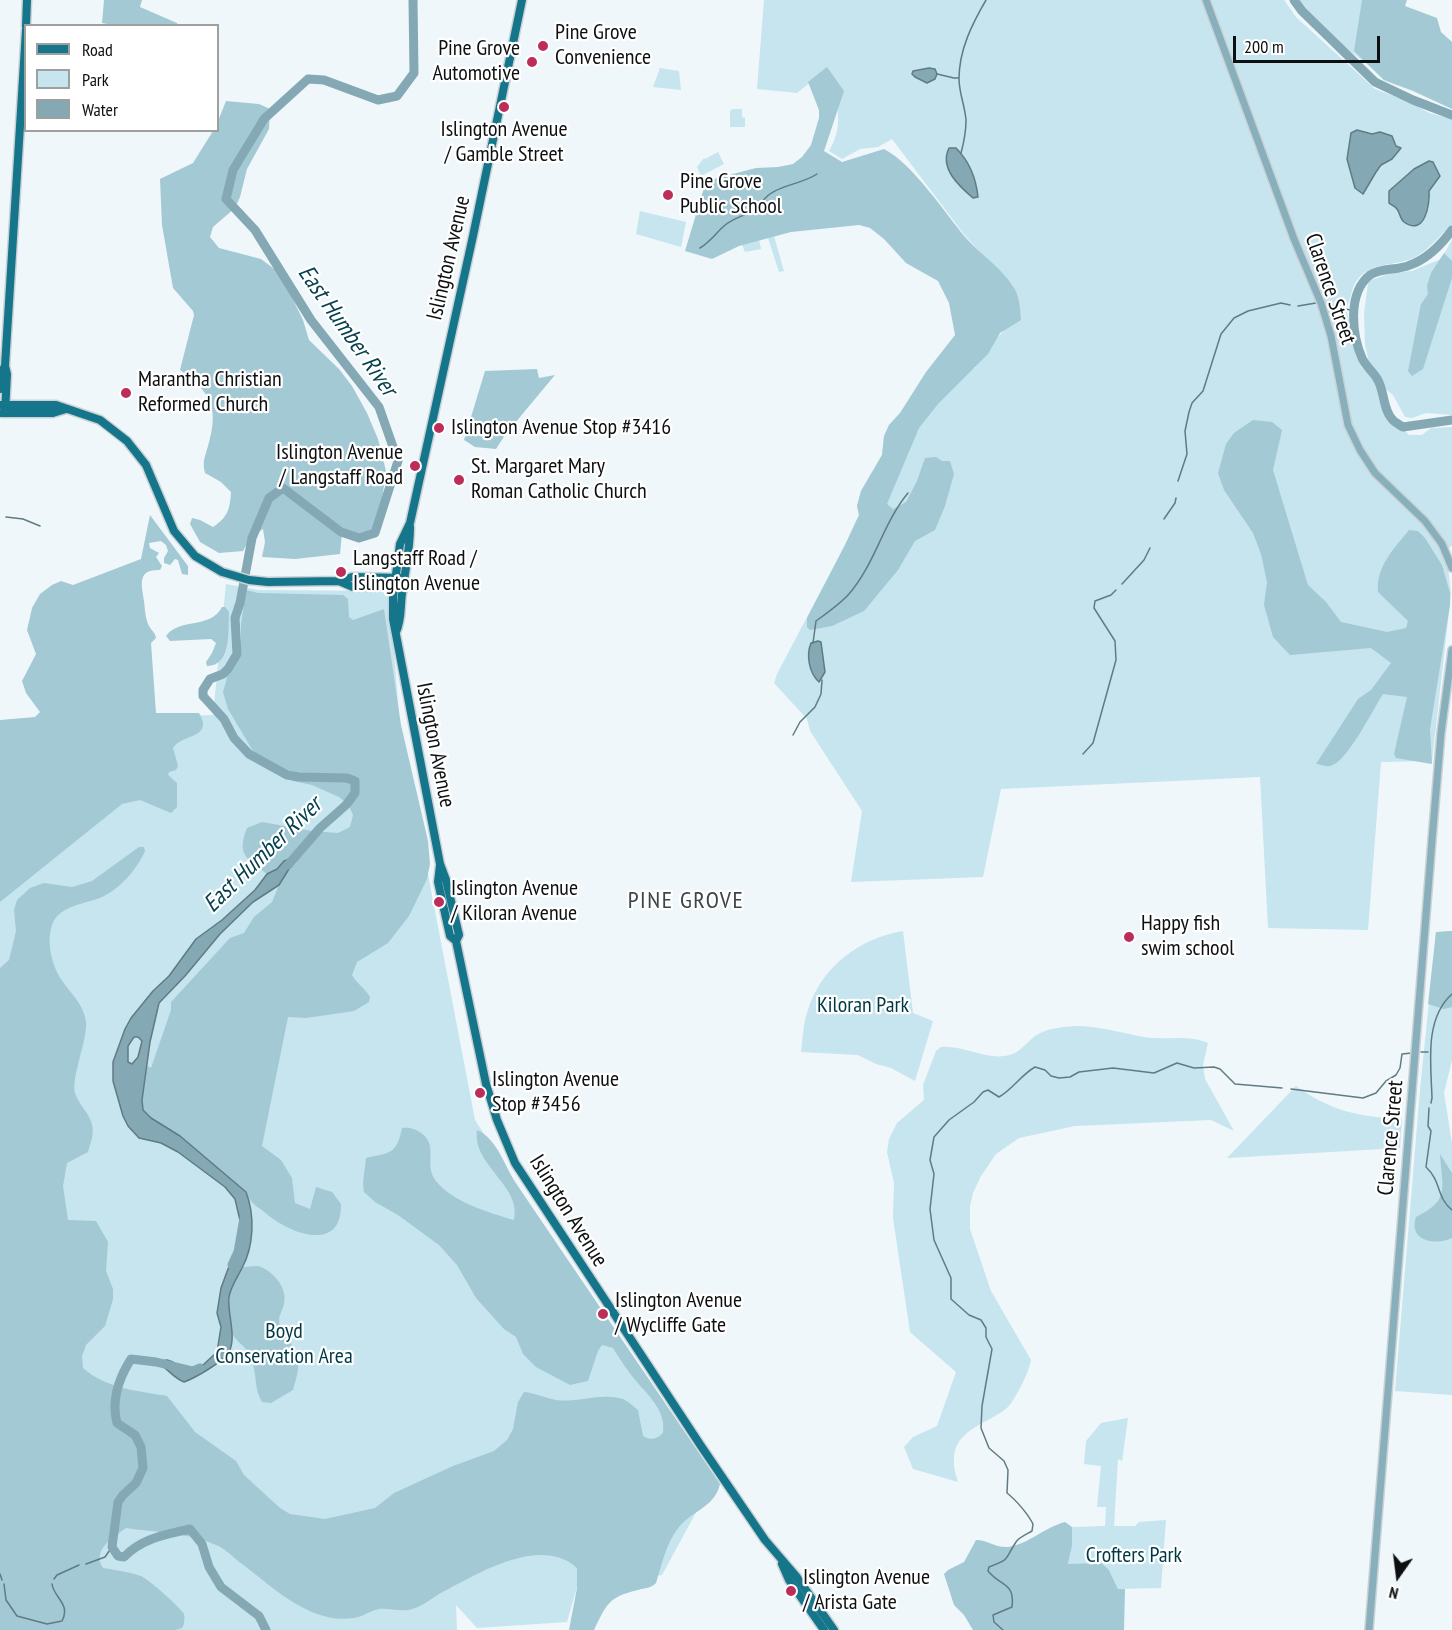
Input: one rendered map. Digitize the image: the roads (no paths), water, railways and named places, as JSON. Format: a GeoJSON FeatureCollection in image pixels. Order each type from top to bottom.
{"type":"FeatureCollection","features":[{"type":"Feature","properties":{"kind":"main road"},"geometry":{"type":"LineString","coordinates":[[26,24],[27,0]]}},
{"type":"Feature","properties":{"kind":"main road","name":"Islington Avenue"},"geometry":{"type":"LineString","coordinates":[[522,0],[410,523],[400,544],[399,582],[393,619],[440,864],[459,935],[456,942],[486,1084],[497,1120],[515,1163],[643,1361],[780,1558],[796,1576],[834,1630]]}},
{"type":"Feature","properties":{"kind":"main road"},"geometry":{"type":"LineString","coordinates":[[24,60],[5,366],[7,374],[3,409],[53,413],[67,409],[100,420],[127,441],[138,453],[146,465],[174,531],[195,556],[211,567],[239,578],[268,582],[339,581],[352,577],[399,582]]}},
{"type":"Feature","properties":{"kind":"main road"},"geometry":{"type":"LineString","coordinates":[[0,389],[1,373],[5,366]]}},
{"type":"Feature","properties":{"kind":"main road","name":"Islington Avenue"},"geometry":{"type":"LineString","coordinates":[[780,1558],[789,1580],[824,1630]]}},
{"type":"Feature","properties":{"kind":"street","name":"Clarence Street"},"geometry":{"type":"LineString","coordinates":[[1206,0],[1294,239],[1321,303],[1331,336],[1348,425],[1375,473],[1425,521],[1442,544],[1452,568]]}},
{"type":"Feature","properties":{"kind":"street","name":"Clarence Street"},"geometry":{"type":"LineString","coordinates":[[1370,1630],[1432,840],[1441,733],[1452,650]]}},
{"type":"Feature","properties":{"kind":"water"},"geometry":{"type":"Polygon","coordinates":[[[935,69],[937,74],[935,79],[927,83],[912,74],[913,71],[935,69]]]}},
{"type":"Feature","properties":{"kind":"water"},"geometry":{"type":"Polygon","coordinates":[[[1357,130],[1372,134],[1380,132],[1392,136],[1396,146],[1401,148],[1392,159],[1381,165],[1363,194],[1355,188],[1347,159],[1351,133],[1357,130]]]}},
{"type":"Feature","properties":{"kind":"water"},"geometry":{"type":"Polygon","coordinates":[[[949,148],[956,148],[968,164],[976,183],[978,197],[973,198],[952,176],[947,163],[949,148]]]}},
{"type":"Feature","properties":{"kind":"water"},"geometry":{"type":"Polygon","coordinates":[[[1429,161],[1433,162],[1440,176],[1429,191],[1425,217],[1417,225],[1411,226],[1403,221],[1397,209],[1389,203],[1389,191],[1414,169],[1429,161]]]}},
{"type":"Feature","properties":{"kind":"water"},"geometry":{"type":"Polygon","coordinates":[[[821,642],[825,672],[819,682],[813,674],[809,658],[811,643],[821,642]]]}},
{"type":"Feature","properties":{"kind":"water"},"geometry":{"type":"Polygon","coordinates":[[[297,856],[279,885],[253,902],[220,934],[159,1003],[150,1042],[142,1100],[143,1110],[151,1118],[180,1136],[246,1192],[252,1220],[249,1250],[229,1297],[232,1339],[229,1352],[215,1365],[184,1382],[156,1362],[167,1360],[182,1369],[189,1370],[203,1365],[217,1352],[221,1327],[217,1313],[221,1288],[228,1269],[239,1251],[242,1229],[235,1199],[225,1187],[178,1152],[161,1143],[139,1138],[128,1126],[113,1081],[113,1062],[131,1018],[153,991],[169,976],[196,939],[222,920],[255,890],[267,874],[277,869],[284,861],[297,856]],[[134,1037],[128,1046],[128,1062],[132,1064],[138,1057],[142,1041],[134,1037]]]}},
{"type":"Feature","properties":{"kind":"waterway","name":"East Humber River"},"geometry":{"type":"LineString","coordinates":[[288,865],[320,828],[346,805],[355,793],[355,781],[347,778],[287,775],[249,754],[234,738],[224,719],[203,696],[203,690],[210,679],[223,674],[228,669],[237,654],[235,618],[252,538],[269,498],[283,488],[341,532],[359,538],[375,533],[398,461],[379,407],[311,320],[255,230],[226,199],[233,170],[264,119],[308,79],[324,80],[378,100],[397,96],[414,73],[413,0]]}},
{"type":"Feature","properties":{"kind":"waterway"},"geometry":{"type":"LineString","coordinates":[[961,153],[966,120],[959,84],[961,58],[971,28],[986,0]]}},
{"type":"Feature","properties":{"kind":"waterway"},"geometry":{"type":"LineString","coordinates":[[1294,0],[1302,11],[1375,82],[1452,115]]}},
{"type":"Feature","properties":{"kind":"waterway"},"geometry":{"type":"LineString","coordinates":[[937,74],[959,78]]}},
{"type":"Feature","properties":{"kind":"waterway"},"geometry":{"type":"LineString","coordinates":[[700,248],[727,224],[755,209],[770,194],[817,174]]}},
{"type":"Feature","properties":{"kind":"waterway"},"geometry":{"type":"LineString","coordinates":[[1452,230],[1433,251],[1422,259],[1405,267],[1379,271],[1370,275],[1358,292],[1354,315],[1356,338],[1362,358],[1379,382],[1389,415],[1393,420],[1403,427],[1452,420]]}},
{"type":"Feature","properties":{"kind":"waterway"},"geometry":{"type":"LineString","coordinates":[[1178,481],[1187,454],[1185,431],[1189,412],[1192,403],[1203,391],[1221,334],[1234,318],[1248,311],[1281,303],[1290,305]]}},
{"type":"Feature","properties":{"kind":"waterway"},"geometry":{"type":"LineString","coordinates":[[1298,306],[1316,303]]}},
{"type":"Feature","properties":{"kind":"waterway"},"geometry":{"type":"LineString","coordinates":[[1326,304],[1354,311]]}},
{"type":"Feature","properties":{"kind":"waterway"},"geometry":{"type":"LineString","coordinates":[[813,643],[816,621],[842,601],[858,582],[892,517],[908,493]]}},
{"type":"Feature","properties":{"kind":"waterway"},"geometry":{"type":"LineString","coordinates":[[1164,519],[1176,498]]}},
{"type":"Feature","properties":{"kind":"waterway"},"geometry":{"type":"LineString","coordinates":[[6,517],[23,519],[40,526]]}},
{"type":"Feature","properties":{"kind":"waterway"},"geometry":{"type":"LineString","coordinates":[[1122,584],[1144,560],[1150,548]]}},
{"type":"Feature","properties":{"kind":"waterway"},"geometry":{"type":"LineString","coordinates":[[1083,754],[1093,743],[1116,660],[1115,641],[1094,608],[1095,601],[1111,595],[1116,590]]}},
{"type":"Feature","properties":{"kind":"waterway"},"geometry":{"type":"LineString","coordinates":[[793,735],[800,722],[815,707],[821,694],[822,680]]}},
{"type":"Feature","properties":{"kind":"waterway"},"geometry":{"type":"LineString","coordinates":[[1431,1103],[1433,1029],[1443,1004],[1452,994]]}},
{"type":"Feature","properties":{"kind":"waterway"},"geometry":{"type":"LineString","coordinates":[[1421,1052],[1428,1052]]}},
{"type":"Feature","properties":{"kind":"waterway"},"geometry":{"type":"LineString","coordinates":[[1291,1089],[1363,1098],[1376,1093],[1386,1081],[1396,1075],[1400,1068],[1402,1054],[1412,1053]]}},
{"type":"Feature","properties":{"kind":"waterway"},"geometry":{"type":"LineString","coordinates":[[1003,1630],[994,1622],[993,1615],[1012,1607],[1011,1593],[988,1571],[989,1567],[1006,1558],[1017,1540],[1032,1531],[1033,1524],[1007,1493],[1008,1470],[1004,1461],[989,1448],[981,1428],[982,1406],[992,1349],[986,1337],[986,1328],[981,1320],[969,1315],[951,1299],[951,1278],[934,1240],[930,1209],[934,1174],[930,1160],[934,1137],[949,1120],[974,1102],[983,1092],[988,1090],[999,1097],[1035,1067],[1059,1078],[1070,1077],[1079,1072],[1113,1068],[1154,1073],[1177,1063],[1194,1068],[1220,1069],[1235,1084],[1282,1088]]}},
{"type":"Feature","properties":{"kind":"waterway"},"geometry":{"type":"LineString","coordinates":[[1429,1108],[1428,1126],[1431,1131],[1426,1167],[1435,1178],[1443,1200],[1452,1210]]}},
{"type":"Feature","properties":{"kind":"waterway","name":"East Humber River"},"geometry":{"type":"LineString","coordinates":[[232,1265],[238,1252],[244,1218]]}},
{"type":"Feature","properties":{"kind":"waterway","name":"East Humber River"},"geometry":{"type":"LineString","coordinates":[[200,1368],[193,1371],[156,1362],[131,1359],[123,1374],[117,1390],[115,1414],[117,1423],[135,1435],[141,1447],[143,1468],[136,1483],[118,1502],[112,1547],[118,1556],[124,1557],[146,1541],[190,1529],[202,1544],[209,1567],[221,1587],[259,1616],[266,1630]]}},
{"type":"Feature","properties":{"kind":"waterway"},"geometry":{"type":"LineString","coordinates":[[86,1564],[105,1557],[112,1547]]}},
{"type":"Feature","properties":{"kind":"waterway"},"geometry":{"type":"LineString","coordinates":[[54,1579],[57,1575],[79,1565]]}},
{"type":"Feature","properties":{"kind":"waterway"},"geometry":{"type":"LineString","coordinates":[[0,1574],[2,1580]]}},
{"type":"Feature","properties":{"kind":"waterway"},"geometry":{"type":"LineString","coordinates":[[4,1584],[6,1600],[17,1616],[47,1624],[62,1621],[65,1610],[52,1584]]}},
{"type":"Feature","properties":{"kind":"place","name":"Pine Grove Convenience"},"geometry":{"type":"Point","coordinates":[543,46]}},
{"type":"Feature","properties":{"kind":"place","name":"Pine Grove Automotive"},"geometry":{"type":"Point","coordinates":[532,62]}},
{"type":"Feature","properties":{"kind":"place","name":"Islington Avenue / Gamble Street"},"geometry":{"type":"Point","coordinates":[504,107]}},
{"type":"Feature","properties":{"kind":"place","name":"Pine Grove Public School"},"geometry":{"type":"Point","coordinates":[668,195]}},
{"type":"Feature","properties":{"kind":"place","name":"Marantha Christian Reformed Church"},"geometry":{"type":"Point","coordinates":[126,393]}},
{"type":"Feature","properties":{"kind":"place","name":"Islington Avenue Stop #3416"},"geometry":{"type":"Point","coordinates":[439,428]}},
{"type":"Feature","properties":{"kind":"place","name":"Islington Avenue / Langstaff Road"},"geometry":{"type":"Point","coordinates":[415,466]}},
{"type":"Feature","properties":{"kind":"place","name":"St. Margaret Mary Roman Catholic Church"},"geometry":{"type":"Point","coordinates":[459,480]}},
{"type":"Feature","properties":{"kind":"place","name":"Langstaff Road / Islington Avenue"},"geometry":{"type":"Point","coordinates":[341,572]}},
{"type":"Feature","properties":{"kind":"place","name":"Islington Avenue / Kiloran Avenue"},"geometry":{"type":"Point","coordinates":[439,902]}},
{"type":"Feature","properties":{"kind":"place","name":"Happy fish swim school"},"geometry":{"type":"Point","coordinates":[1129,937]}},
{"type":"Feature","properties":{"kind":"place","name":"Islington Avenue Stop #3456"},"geometry":{"type":"Point","coordinates":[480,1093]}},
{"type":"Feature","properties":{"kind":"place","name":"Islington Avenue / Wycliffe Gate"},"geometry":{"type":"Point","coordinates":[603,1314]}},
{"type":"Feature","properties":{"kind":"place","name":"Islington Avenue / Arista Gate"},"geometry":{"type":"Point","coordinates":[791,1591]}},
{"type":"Feature","properties":{"kind":"district","name":"PINE GROVE"},"geometry":{"type":"Point","coordinates":[686,901]}},
{"type":"Feature","properties":{"kind":"park label","name":"Kiloran Park"},"geometry":{"type":"Point","coordinates":[863,1006]}},
{"type":"Feature","properties":{"kind":"park label","name":"Boyd Conservation Area"},"geometry":{"type":"Point","coordinates":[284,1344]}},
{"type":"Feature","properties":{"kind":"park label","name":"Crofters Park"},"geometry":{"type":"Point","coordinates":[1134,1556]}}]}
